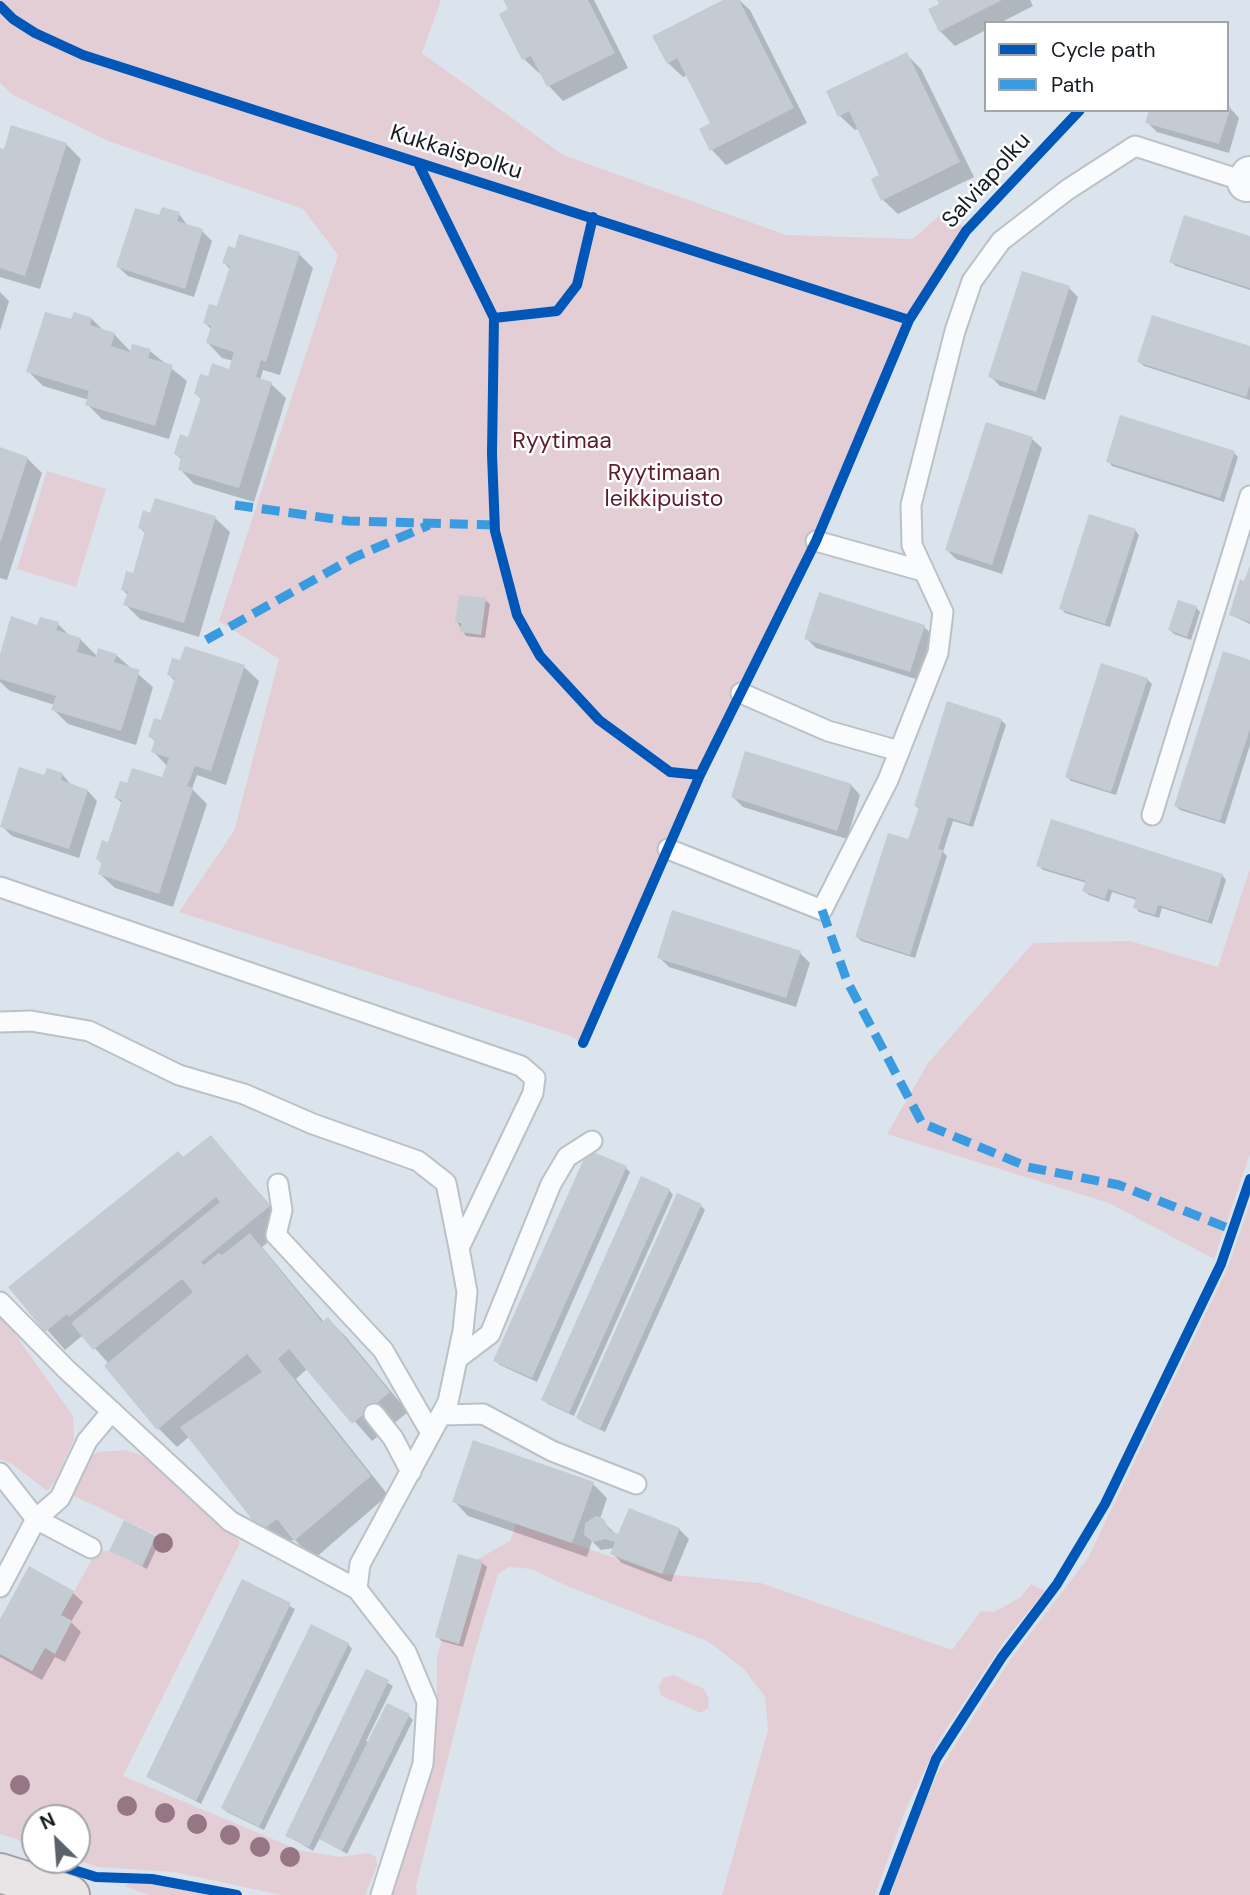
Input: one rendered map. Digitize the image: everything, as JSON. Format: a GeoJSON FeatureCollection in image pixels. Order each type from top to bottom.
{"type":"FeatureCollection","features":[{"type":"Feature","properties":{"kind":"main road"},"geometry":{"type":"LineString","coordinates":[[0,1873],[70,1895]]}},
{"type":"Feature","properties":{"kind":"lane"},"geometry":{"type":"LineString","coordinates":[[668,849],[822,910],[899,751],[938,653],[943,612],[912,545],[911,505],[955,331],[972,281],[1001,241],[1067,190],[1135,146],[1249,181]]}},
{"type":"Feature","properties":{"kind":"lane"},"geometry":{"type":"LineString","coordinates":[[1152,815],[1250,496]]}},
{"type":"Feature","properties":{"kind":"lane"},"geometry":{"type":"LineString","coordinates":[[816,541],[923,571]]}},
{"type":"Feature","properties":{"kind":"lane"},"geometry":{"type":"LineString","coordinates":[[741,693],[828,731],[899,751]]}},
{"type":"Feature","properties":{"kind":"lane"},"geometry":{"type":"LineString","coordinates":[[0,887],[521,1066],[535,1079],[533,1093],[459,1248]]}},
{"type":"Feature","properties":{"kind":"lane"},"geometry":{"type":"LineString","coordinates":[[0,1022],[31,1021],[89,1031],[179,1075],[244,1094],[313,1124],[418,1161],[446,1183],[467,1292],[448,1402],[360,1564],[357,1589]]}},
{"type":"Feature","properties":{"kind":"lane"},"geometry":{"type":"LineString","coordinates":[[457,1359],[490,1334],[551,1184],[567,1157],[592,1141]]}},
{"type":"Feature","properties":{"kind":"lane"},"geometry":{"type":"LineString","coordinates":[[278,1184],[282,1210],[276,1234],[383,1350],[431,1433]]}},
{"type":"Feature","properties":{"kind":"lane"},"geometry":{"type":"LineString","coordinates":[[0,1302],[230,1521],[357,1589],[406,1652],[427,1702],[423,1764],[381,1895]]}},
{"type":"Feature","properties":{"kind":"lane"},"geometry":{"type":"LineString","coordinates":[[0,1587],[36,1519],[60,1498],[87,1441],[112,1411]]}},
{"type":"Feature","properties":{"kind":"lane"},"geometry":{"type":"LineString","coordinates":[[374,1414],[393,1438],[411,1472]]}},
{"type":"Feature","properties":{"kind":"lane"},"geometry":{"type":"LineString","coordinates":[[441,1415],[483,1414],[552,1451],[636,1484]]}},
{"type":"Feature","properties":{"kind":"lane"},"geometry":{"type":"LineString","coordinates":[[0,1473],[36,1519],[91,1548]]}},
{"type":"Feature","properties":{"kind":"green space","name":"Ryytimaa"},"geometry":{"type":"Polygon","coordinates":[[[0,0],[441,0],[422,53],[563,155],[786,235],[913,239],[947,209],[966,231],[909,320],[812,549],[700,775],[583,1043],[568,1035],[179,912],[234,831],[279,659],[219,621],[338,255],[303,209],[111,142],[13,95],[0,83],[0,0]]]}},
{"type":"Feature","properties":{"kind":"green space"},"geometry":{"type":"Polygon","coordinates":[[[47,471],[106,489],[76,587],[17,569],[47,471]]]}},
{"type":"Feature","properties":{"kind":"green space"},"geometry":{"type":"Polygon","coordinates":[[[1250,868],[1250,1154],[1214,1259],[1109,1203],[887,1134],[928,1063],[1033,943],[1130,941],[1218,967],[1250,868]]]}},
{"type":"Feature","properties":{"kind":"green space"},"geometry":{"type":"Polygon","coordinates":[[[1250,1203],[1250,1895],[891,1895],[904,1849],[939,1770],[1010,1660],[1088,1558],[1227,1269],[1250,1203]]]}},
{"type":"Feature","properties":{"kind":"green space"},"geometry":{"type":"Polygon","coordinates":[[[0,1313],[73,1416],[74,1439],[55,1481],[47,1491],[12,1464],[0,1459],[0,1313]]]}},
{"type":"Feature","properties":{"kind":"green space"},"geometry":{"type":"Polygon","coordinates":[[[126,1450],[150,1459],[210,1516],[236,1536],[240,1543],[123,1776],[301,1851],[341,1857],[368,1853],[376,1857],[377,1866],[365,1895],[281,1895],[174,1872],[98,1867],[91,1865],[91,1804],[21,1804],[21,1841],[0,1834],[0,1654],[32,1671],[45,1648],[54,1653],[72,1621],[61,1615],[97,1550],[109,1551],[143,1566],[156,1535],[70,1494],[83,1462],[98,1452],[126,1450]]]}},
{"type":"Feature","properties":{"kind":"green space"},"geometry":{"type":"Polygon","coordinates":[[[516,1524],[662,1574],[761,1583],[952,1650],[981,1611],[993,1612],[1005,1606],[1021,1597],[1031,1584],[1045,1591],[1005,1640],[939,1740],[906,1809],[875,1895],[722,1895],[768,1730],[765,1697],[744,1669],[709,1642],[567,1586],[532,1569],[509,1567],[498,1574],[474,1654],[416,1886],[417,1895],[387,1895],[431,1754],[437,1702],[437,1656],[467,1565],[510,1541],[516,1524]]]}},
{"type":"Feature","properties":{"kind":"green space"},"geometry":{"type":"Polygon","coordinates":[[[673,1675],[704,1689],[709,1699],[708,1708],[701,1713],[662,1696],[658,1687],[663,1678],[673,1675]]]}},
{"type":"Feature","properties":{"kind":"green space"},"geometry":{"type":"Polygon","coordinates":[[[133,1881],[212,1895],[149,1895],[125,1886],[133,1881]]]}},
{"type":"Feature","properties":{"kind":"building"},"geometry":{"type":"Polygon","coordinates":[[[503,0],[588,0],[615,53],[547,87],[531,56],[522,60],[499,14],[508,9],[503,0]]]}},
{"type":"Feature","properties":{"kind":"building"},"geometry":{"type":"Polygon","coordinates":[[[723,0],[739,0],[794,108],[710,151],[699,129],[710,123],[677,58],[667,64],[652,36],[723,0]]]}},
{"type":"Feature","properties":{"kind":"building"},"geometry":{"type":"Polygon","coordinates":[[[937,0],[1002,0],[939,32],[928,9],[939,4],[937,0]]]}},
{"type":"Feature","properties":{"kind":"building"},"geometry":{"type":"Polygon","coordinates":[[[907,52],[960,162],[881,201],[871,179],[879,175],[849,111],[838,117],[826,91],[907,52]]]}},
{"type":"Feature","properties":{"kind":"building"},"geometry":{"type":"Polygon","coordinates":[[[1231,106],[1219,144],[1145,123],[1148,112],[1229,112],[1231,106]]]}},
{"type":"Feature","properties":{"kind":"building"},"geometry":{"type":"Polygon","coordinates":[[[11,125],[67,143],[25,276],[0,268],[0,148],[4,149],[11,125]]]}},
{"type":"Feature","properties":{"kind":"building"},"geometry":{"type":"Polygon","coordinates":[[[162,207],[180,212],[177,221],[203,229],[185,289],[116,267],[135,208],[159,215],[162,207]]]}},
{"type":"Feature","properties":{"kind":"building"},"geometry":{"type":"Polygon","coordinates":[[[1184,215],[1250,236],[1250,288],[1169,262],[1184,215]]]}},
{"type":"Feature","properties":{"kind":"building"},"geometry":{"type":"Polygon","coordinates":[[[239,234],[300,252],[266,362],[261,360],[256,377],[272,382],[239,488],[178,470],[181,457],[174,454],[180,434],[188,437],[201,397],[194,394],[200,374],[208,376],[212,363],[229,369],[234,352],[206,343],[211,326],[203,323],[209,304],[217,306],[230,266],[222,263],[228,246],[235,248],[239,234]]]}},
{"type":"Feature","properties":{"kind":"building"},"geometry":{"type":"Polygon","coordinates":[[[1022,271],[1070,286],[1036,392],[988,377],[1022,271]]]}},
{"type":"Feature","properties":{"kind":"building"},"geometry":{"type":"Polygon","coordinates":[[[45,312],[71,319],[74,312],[92,318],[90,325],[115,333],[111,346],[130,352],[132,344],[151,349],[148,358],[173,365],[155,426],[85,405],[89,391],[26,372],[45,312]]]}},
{"type":"Feature","properties":{"kind":"building"},"geometry":{"type":"Polygon","coordinates":[[[1152,315],[1250,346],[1250,385],[1246,397],[1137,362],[1152,315]]]}},
{"type":"Feature","properties":{"kind":"building"},"geometry":{"type":"Polygon","coordinates":[[[1120,415],[1235,451],[1220,498],[1106,462],[1120,415]]]}},
{"type":"Feature","properties":{"kind":"building"},"geometry":{"type":"Polygon","coordinates":[[[986,422],[1033,437],[992,565],[945,550],[986,422]]]}},
{"type":"Feature","properties":{"kind":"building"},"geometry":{"type":"Polygon","coordinates":[[[0,447],[28,457],[1,541],[0,541],[0,447]]]}},
{"type":"Feature","properties":{"kind":"building"},"geometry":{"type":"Polygon","coordinates":[[[155,498],[216,516],[184,623],[123,605],[128,592],[121,590],[126,571],[133,573],[145,531],[138,528],[143,510],[150,513],[155,498]]]}},
{"type":"Feature","properties":{"kind":"building"},"geometry":{"type":"Polygon","coordinates":[[[1089,514],[1136,529],[1105,624],[1059,609],[1089,514]]]}},
{"type":"Feature","properties":{"kind":"building"},"geometry":{"type":"Polygon","coordinates":[[[1250,565],[1250,622],[1229,615],[1240,579],[1244,581],[1250,565]]]}},
{"type":"Feature","properties":{"kind":"building"},"geometry":{"type":"Polygon","coordinates":[[[819,592],[925,625],[910,672],[804,639],[819,592]]]}},
{"type":"Feature","properties":{"kind":"building"},"geometry":{"type":"Polygon","coordinates":[[[459,595],[486,598],[481,635],[460,632],[461,623],[455,623],[459,595]]]}},
{"type":"Feature","properties":{"kind":"building"},"geometry":{"type":"Polygon","coordinates":[[[1178,600],[1197,606],[1187,637],[1168,630],[1178,600]]]}},
{"type":"Feature","properties":{"kind":"building"},"geometry":{"type":"Polygon","coordinates":[[[11,616],[37,625],[40,617],[59,622],[56,630],[81,638],[77,652],[96,657],[98,648],[117,654],[114,662],[140,670],[121,731],[51,710],[56,696],[0,679],[0,654],[11,616]]]}},
{"type":"Feature","properties":{"kind":"building"},"geometry":{"type":"Polygon","coordinates":[[[185,646],[245,665],[211,771],[195,766],[187,786],[193,788],[159,894],[98,874],[102,862],[96,859],[102,840],[108,842],[122,800],[114,798],[120,781],[127,783],[132,768],[162,777],[169,758],[151,752],[155,739],[148,737],[154,718],[161,720],[175,678],[167,675],[172,658],[180,660],[185,646]]]}},
{"type":"Feature","properties":{"kind":"building"},"geometry":{"type":"Polygon","coordinates":[[[1223,651],[1250,660],[1250,729],[1220,821],[1174,806],[1223,651]]]}},
{"type":"Feature","properties":{"kind":"building"},"geometry":{"type":"Polygon","coordinates":[[[1101,663],[1148,678],[1111,792],[1065,777],[1101,663]]]}},
{"type":"Feature","properties":{"kind":"building"},"geometry":{"type":"Polygon","coordinates":[[[947,701],[1002,719],[969,824],[948,817],[938,849],[943,850],[910,955],[855,937],[888,833],[908,839],[919,808],[914,806],[947,701]]]}},
{"type":"Feature","properties":{"kind":"building"},"geometry":{"type":"Polygon","coordinates":[[[745,751],[852,784],[837,831],[731,797],[745,751]]]}},
{"type":"Feature","properties":{"kind":"building"},"geometry":{"type":"Polygon","coordinates":[[[19,767],[44,775],[47,768],[63,773],[61,780],[88,790],[69,849],[0,827],[19,767]]]}},
{"type":"Feature","properties":{"kind":"building"},"geometry":{"type":"Polygon","coordinates":[[[1051,819],[1223,874],[1208,921],[1158,905],[1155,915],[1133,908],[1136,898],[1108,889],[1105,899],[1082,891],[1086,881],[1036,866],[1051,819]]]}},
{"type":"Feature","properties":{"kind":"building"},"geometry":{"type":"Polygon","coordinates":[[[672,910],[801,951],[786,998],[657,958],[672,910]]]}},
{"type":"Feature","properties":{"kind":"building"},"geometry":{"type":"Polygon","coordinates":[[[211,1135],[270,1206],[201,1262],[204,1265],[219,1253],[222,1255],[250,1233],[322,1322],[328,1317],[390,1392],[352,1424],[289,1349],[278,1359],[371,1476],[294,1541],[277,1519],[261,1531],[180,1427],[262,1372],[247,1354],[157,1430],[104,1366],[193,1292],[182,1279],[93,1350],[71,1323],[220,1202],[216,1197],[69,1317],[67,1314],[45,1332],[8,1287],[178,1151],[183,1157],[211,1135]]]}},
{"type":"Feature","properties":{"kind":"building"},"geometry":{"type":"Polygon","coordinates":[[[588,1150],[627,1166],[532,1378],[493,1361],[588,1150]]]}},
{"type":"Feature","properties":{"kind":"building"},"geometry":{"type":"Polygon","coordinates":[[[641,1176],[670,1189],[569,1413],[541,1400],[641,1176]]]}},
{"type":"Feature","properties":{"kind":"building"},"geometry":{"type":"Polygon","coordinates":[[[677,1193],[702,1204],[600,1429],[576,1418],[677,1193]]]}},
{"type":"Feature","properties":{"kind":"building"},"geometry":{"type":"Polygon","coordinates":[[[473,1440],[594,1482],[572,1543],[452,1502],[473,1440]]]}},
{"type":"Feature","properties":{"kind":"building"},"geometry":{"type":"Polygon","coordinates":[[[629,1508],[680,1528],[662,1574],[610,1554],[615,1542],[605,1539],[593,1542],[584,1535],[585,1523],[596,1516],[604,1519],[609,1530],[618,1534],[629,1508]]]}},
{"type":"Feature","properties":{"kind":"building"},"geometry":{"type":"Polygon","coordinates":[[[124,1520],[156,1536],[142,1566],[109,1551],[124,1520]]]}},
{"type":"Feature","properties":{"kind":"building"},"geometry":{"type":"Polygon","coordinates":[[[458,1554],[483,1561],[459,1644],[435,1637],[458,1554]]]}},
{"type":"Feature","properties":{"kind":"building"},"geometry":{"type":"Polygon","coordinates":[[[29,1566],[74,1591],[61,1615],[72,1621],[55,1654],[45,1648],[32,1671],[0,1654],[0,1619],[29,1566]]]}},
{"type":"Feature","properties":{"kind":"building"},"geometry":{"type":"Polygon","coordinates":[[[242,1579],[291,1603],[196,1801],[146,1777],[242,1579]]]}},
{"type":"Feature","properties":{"kind":"building"},"geometry":{"type":"Polygon","coordinates":[[[311,1624],[349,1643],[259,1827],[221,1808],[311,1624]]]}},
{"type":"Feature","properties":{"kind":"building"},"geometry":{"type":"Polygon","coordinates":[[[366,1669],[389,1680],[309,1847],[285,1836],[366,1669]]]}},
{"type":"Feature","properties":{"kind":"building"},"geometry":{"type":"Polygon","coordinates":[[[387,1703],[410,1714],[342,1851],[319,1839],[387,1703]]]}},
{"type":"Feature","properties":{"kind":"marked path"},"geometry":{"type":"LineString","coordinates":[[235,505],[348,521],[495,525]]}},
{"type":"Feature","properties":{"kind":"marked path"},"geometry":{"type":"LineString","coordinates":[[206,640],[355,557],[429,525]]}},
{"type":"Feature","properties":{"kind":"marked path"},"geometry":{"type":"LineString","coordinates":[[822,910],[847,981],[922,1123],[1028,1167],[1119,1185],[1233,1230]]}},
{"type":"Feature","properties":{"kind":"cycle path","name":"Kukkaispolku"},"geometry":{"type":"LineString","coordinates":[[0,6],[13,19],[35,33],[83,55],[909,320]]}},
{"type":"Feature","properties":{"kind":"cycle path","name":"Salviapolku"},"geometry":{"type":"LineString","coordinates":[[583,1043],[700,775],[816,541],[909,320],[966,231],[1078,112]]}},
{"type":"Feature","properties":{"kind":"cycle path","name":"Kukkaispolku"},"geometry":{"type":"LineString","coordinates":[[419,165],[494,318],[492,454],[495,531],[517,615],[540,656],[599,720],[670,772],[700,775]]}},
{"type":"Feature","properties":{"kind":"cycle path"},"geometry":{"type":"LineString","coordinates":[[494,318],[557,311],[577,285],[593,217]]}},
{"type":"Feature","properties":{"kind":"cycle path"},"geometry":{"type":"LineString","coordinates":[[884,1895],[936,1759],[1002,1657],[1057,1584],[1105,1504],[1221,1264],[1250,1179]]}},
{"type":"Feature","properties":{"kind":"cycle path"},"geometry":{"type":"LineString","coordinates":[[86,1874],[96,1877],[152,1879],[237,1895]]}},
{"type":"Feature","properties":{"kind":"park label","name":"Ryytimaan leikkipuisto"},"geometry":{"type":"Point","coordinates":[664,487]}}]}
